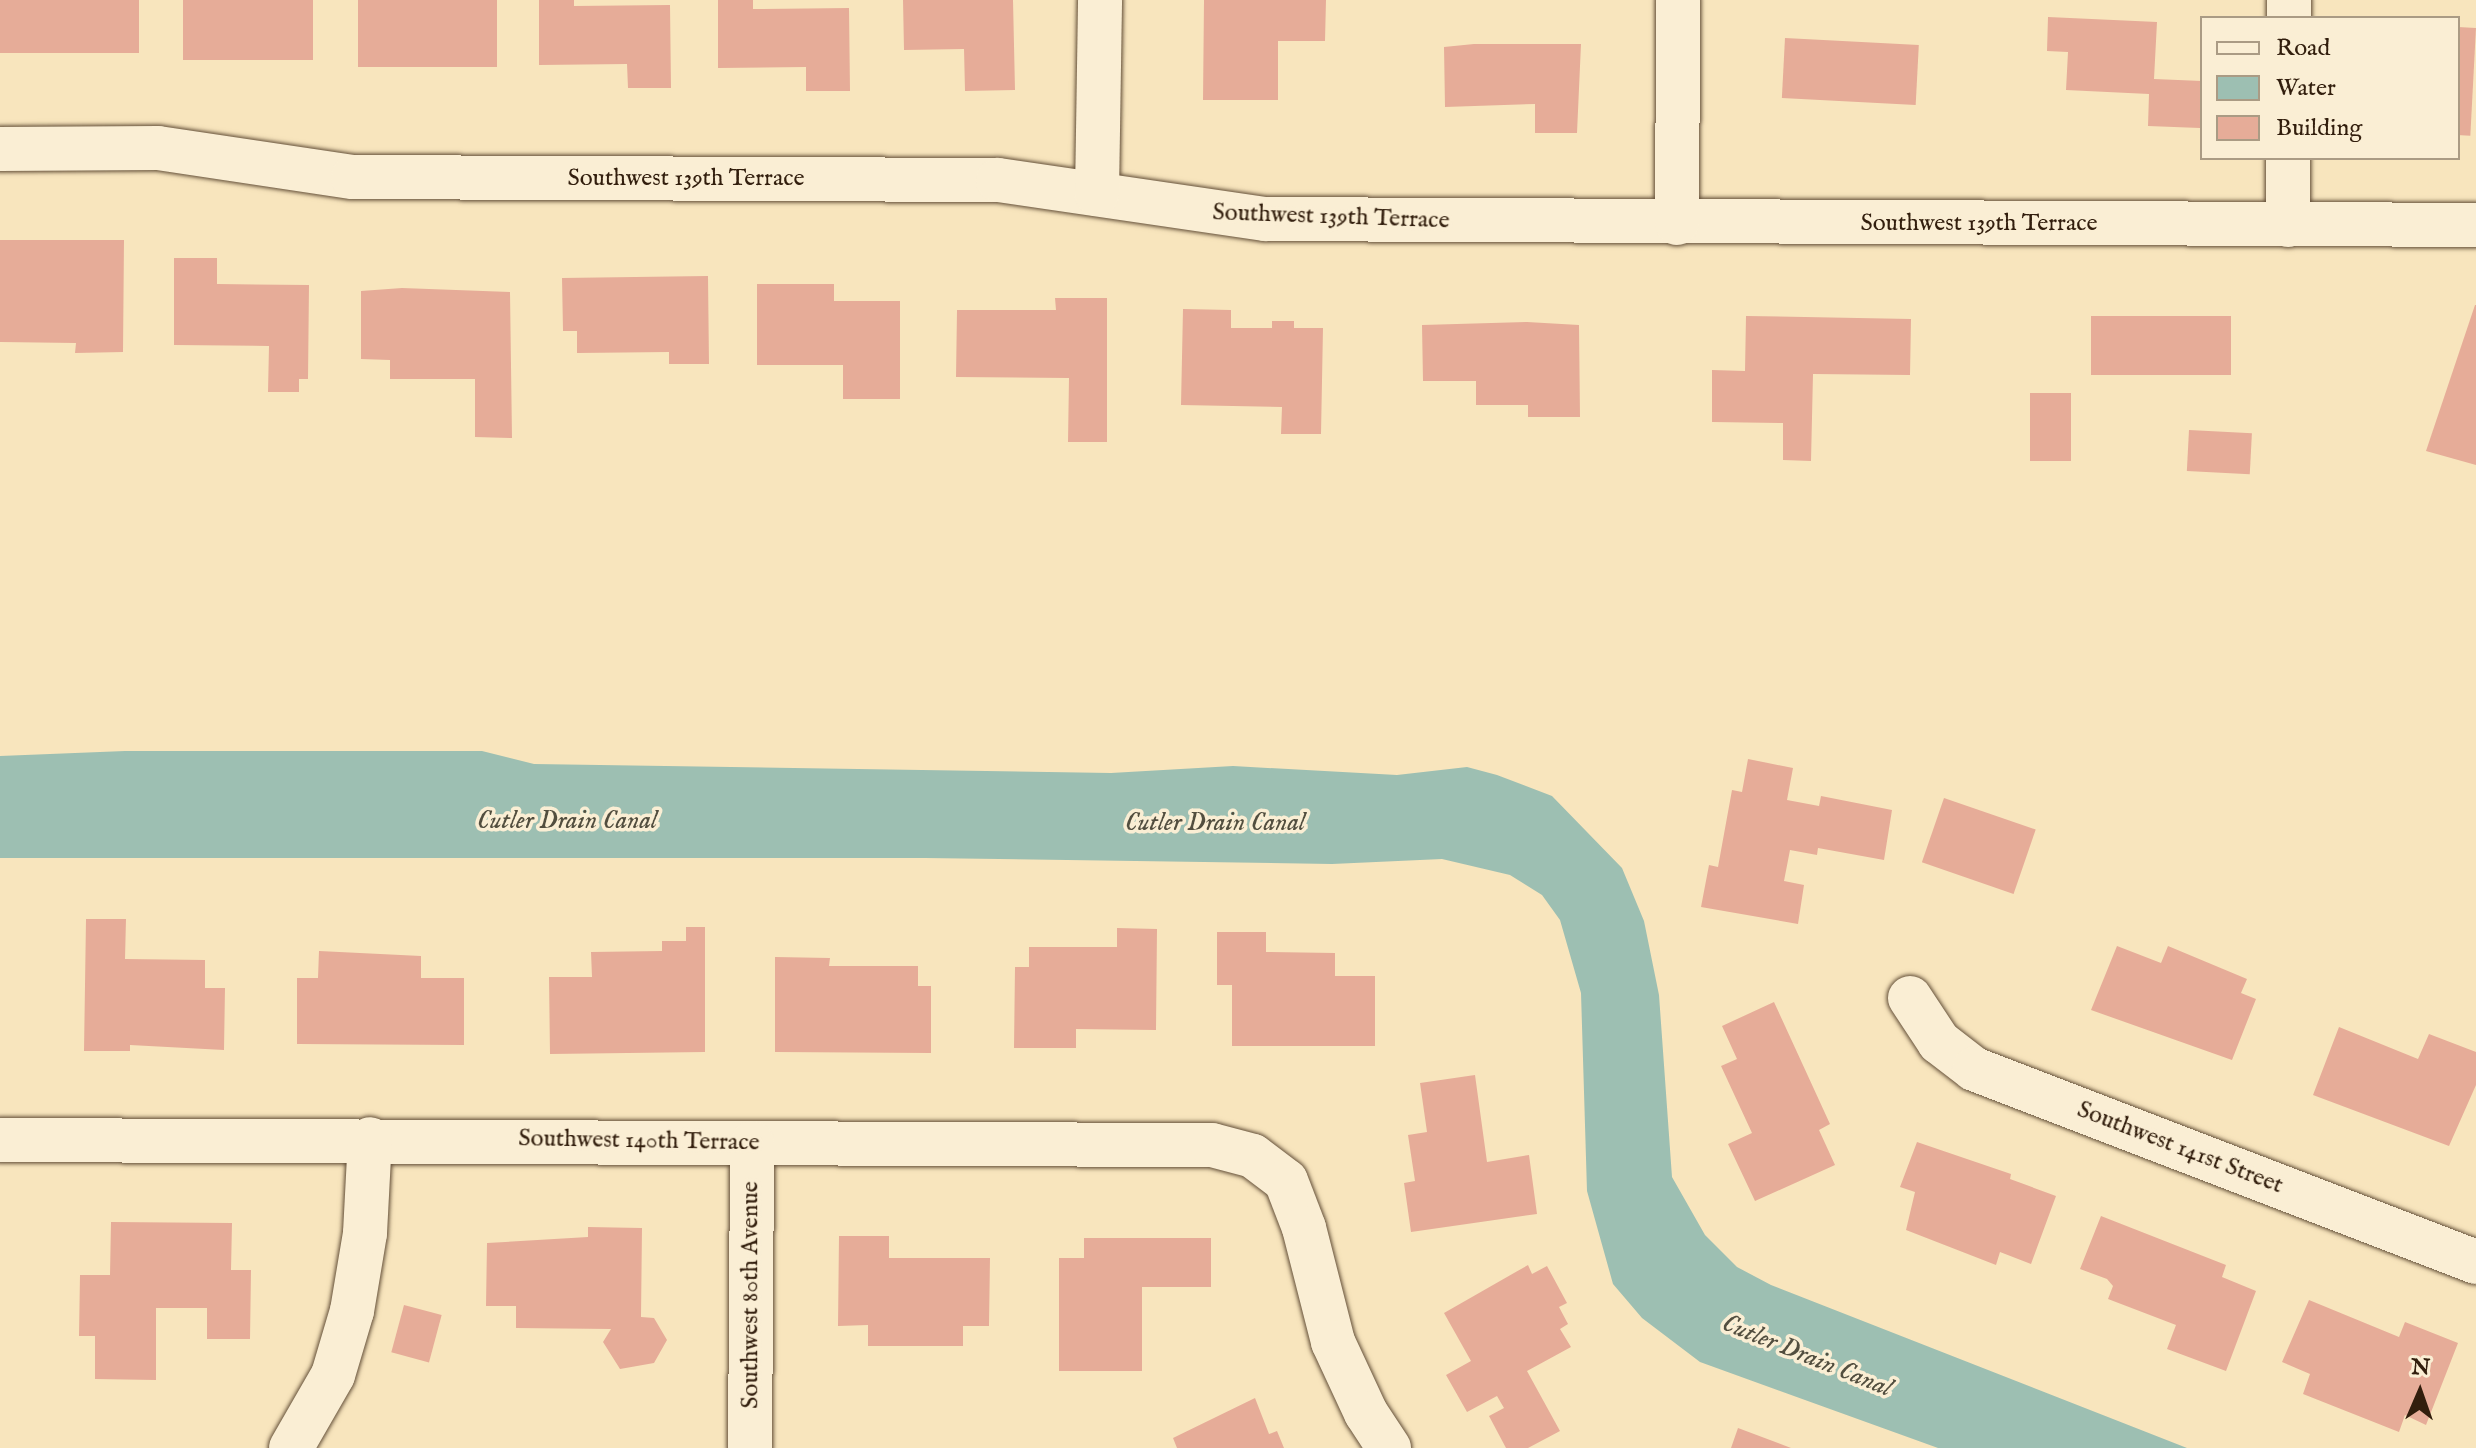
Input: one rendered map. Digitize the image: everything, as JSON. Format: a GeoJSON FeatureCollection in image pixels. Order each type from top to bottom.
{"type":"FeatureCollection","features":[{"type":"Feature","properties":{"kind":"street"},"geometry":{"type":"LineString","coordinates":[[1097,194],[1100,0]]}},
{"type":"Feature","properties":{"kind":"street"},"geometry":{"type":"LineString","coordinates":[[1677,223],[1678,0]]}},
{"type":"Feature","properties":{"kind":"street","name":"Southwest 139th Terrace"},"geometry":{"type":"LineString","coordinates":[[0,149],[158,148],[353,177],[998,180],[1210,215],[1265,219],[2476,225]]}},
{"type":"Feature","properties":{"kind":"street"},"geometry":{"type":"LineString","coordinates":[[2288,160],[2288,225]]}},
{"type":"Feature","properties":{"kind":"street","name":"Southwest 141st Street"},"geometry":{"type":"LineString","coordinates":[[1910,998],[1939,1042],[1974,1069],[2476,1262]]}},
{"type":"Feature","properties":{"kind":"street"},"geometry":{"type":"LineString","coordinates":[[291,1448],[320,1402],[345,1338],[365,1233],[370,1139]]}},
{"type":"Feature","properties":{"kind":"street","name":"Southwest 140th Terrace"},"geometry":{"type":"LineString","coordinates":[[0,1140],[1189,1143],[1233,1150],[1273,1167],[1295,1199],[1333,1342],[1366,1413],[1389,1448]]}},
{"type":"Feature","properties":{"kind":"street","name":"Southwest 80th Avenue"},"geometry":{"type":"LineString","coordinates":[[750,1448],[752,1143]]}},
{"type":"Feature","properties":{"kind":"water","name":"Cutler Drain Canal"},"geometry":{"type":"Polygon","coordinates":[[[125,751],[482,751],[534,764],[1111,773],[1233,766],[1397,775],[1467,767],[1497,775],[1552,796],[1622,868],[1644,921],[1659,995],[1672,1177],[1705,1235],[1737,1267],[1771,1285],[2187,1448],[1938,1448],[1700,1362],[1642,1318],[1613,1284],[1587,1191],[1581,993],[1560,920],[1542,895],[1510,875],[1442,859],[1332,864],[925,858],[0,858],[0,756],[125,751]]]}},
{"type":"Feature","properties":{"kind":"building"},"geometry":{"type":"Polygon","coordinates":[[[0,0],[139,0],[139,53],[0,53],[0,0]]]}},
{"type":"Feature","properties":{"kind":"building"},"geometry":{"type":"Polygon","coordinates":[[[183,0],[313,0],[313,60],[183,60],[183,0]]]}},
{"type":"Feature","properties":{"kind":"building"},"geometry":{"type":"Polygon","coordinates":[[[358,0],[497,0],[497,67],[358,67],[358,0]]]}},
{"type":"Feature","properties":{"kind":"building"},"geometry":{"type":"Polygon","coordinates":[[[539,0],[574,0],[574,6],[670,5],[671,88],[628,88],[627,64],[539,65],[539,0]]]}},
{"type":"Feature","properties":{"kind":"building"},"geometry":{"type":"Polygon","coordinates":[[[718,0],[753,0],[753,9],[849,8],[850,91],[806,91],[806,67],[718,68],[718,0]]]}},
{"type":"Feature","properties":{"kind":"building"},"geometry":{"type":"Polygon","coordinates":[[[903,0],[1013,0],[1015,90],[965,91],[964,49],[904,50],[903,0]]]}},
{"type":"Feature","properties":{"kind":"building"},"geometry":{"type":"Polygon","coordinates":[[[1204,0],[1326,0],[1325,41],[1278,41],[1278,100],[1203,100],[1204,0]]]}},
{"type":"Feature","properties":{"kind":"building"},"geometry":{"type":"Polygon","coordinates":[[[2048,17],[2157,22],[2154,79],[2200,81],[2200,128],[2148,126],[2149,94],[2066,90],[2068,52],[2047,51],[2048,17]]]}},
{"type":"Feature","properties":{"kind":"building"},"geometry":{"type":"Polygon","coordinates":[[[2460,27],[2476,28],[2470,136],[2460,135],[2460,27]]]}},
{"type":"Feature","properties":{"kind":"building"},"geometry":{"type":"Polygon","coordinates":[[[1785,38],[1919,45],[1916,105],[1782,98],[1785,38]]]}},
{"type":"Feature","properties":{"kind":"building"},"geometry":{"type":"Polygon","coordinates":[[[1581,44],[1577,133],[1535,133],[1535,104],[1445,107],[1444,47],[1581,44]]]}},
{"type":"Feature","properties":{"kind":"building"},"geometry":{"type":"Polygon","coordinates":[[[0,240],[124,240],[123,352],[75,353],[76,343],[0,342],[0,240]]]}},
{"type":"Feature","properties":{"kind":"building"},"geometry":{"type":"Polygon","coordinates":[[[174,258],[217,258],[217,284],[309,285],[308,379],[299,379],[299,392],[268,392],[269,346],[174,345],[174,258]]]}},
{"type":"Feature","properties":{"kind":"building"},"geometry":{"type":"Polygon","coordinates":[[[708,276],[709,364],[669,364],[669,352],[577,353],[577,331],[563,331],[562,278],[708,276]]]}},
{"type":"Feature","properties":{"kind":"building"},"geometry":{"type":"Polygon","coordinates":[[[757,284],[834,284],[834,301],[900,301],[900,399],[843,399],[843,365],[757,365],[757,284]]]}},
{"type":"Feature","properties":{"kind":"building"},"geometry":{"type":"Polygon","coordinates":[[[402,288],[510,292],[512,438],[475,437],[475,379],[390,379],[390,360],[361,359],[361,291],[402,288]]]}},
{"type":"Feature","properties":{"kind":"building"},"geometry":{"type":"Polygon","coordinates":[[[1055,298],[1107,298],[1107,442],[1068,442],[1069,378],[956,377],[957,310],[1056,310],[1055,298]]]}},
{"type":"Feature","properties":{"kind":"building"},"geometry":{"type":"Polygon","coordinates":[[[2476,305],[2476,465],[2426,451],[2476,305]]]}},
{"type":"Feature","properties":{"kind":"building"},"geometry":{"type":"Polygon","coordinates":[[[1183,309],[1231,310],[1231,328],[1272,328],[1272,321],[1294,321],[1294,328],[1323,328],[1321,434],[1281,434],[1282,407],[1181,405],[1183,309]]]}},
{"type":"Feature","properties":{"kind":"building"},"geometry":{"type":"Polygon","coordinates":[[[1746,316],[1911,319],[1910,375],[1813,374],[1811,461],[1783,460],[1783,423],[1712,422],[1712,370],[1745,371],[1746,316]]]}},
{"type":"Feature","properties":{"kind":"building"},"geometry":{"type":"Polygon","coordinates":[[[2091,316],[2231,316],[2231,375],[2091,375],[2091,316]]]}},
{"type":"Feature","properties":{"kind":"building"},"geometry":{"type":"Polygon","coordinates":[[[1527,322],[1579,325],[1580,417],[1528,417],[1528,405],[1476,405],[1476,381],[1423,381],[1422,325],[1527,322]]]}},
{"type":"Feature","properties":{"kind":"building"},"geometry":{"type":"Polygon","coordinates":[[[2030,393],[2071,393],[2071,461],[2030,461],[2030,393]]]}},
{"type":"Feature","properties":{"kind":"building"},"geometry":{"type":"Polygon","coordinates":[[[2189,430],[2252,433],[2250,474],[2187,471],[2189,430]]]}},
{"type":"Feature","properties":{"kind":"building"},"geometry":{"type":"Polygon","coordinates":[[[1748,759],[1793,768],[1787,800],[1819,806],[1821,796],[1892,810],[1884,860],[1818,848],[1817,855],[1790,850],[1784,881],[1804,885],[1798,924],[1701,907],[1709,865],[1718,867],[1732,790],[1742,792],[1748,759]]]}},
{"type":"Feature","properties":{"kind":"building"},"geometry":{"type":"Polygon","coordinates":[[[1944,798],[2036,830],[2014,894],[1922,862],[1944,798]]]}},
{"type":"Feature","properties":{"kind":"building"},"geometry":{"type":"Polygon","coordinates":[[[86,919],[126,919],[125,959],[205,960],[205,988],[225,988],[224,1050],[130,1045],[130,1051],[84,1051],[86,919]]]}},
{"type":"Feature","properties":{"kind":"building"},"geometry":{"type":"Polygon","coordinates":[[[686,927],[705,927],[705,1052],[550,1054],[549,977],[592,977],[591,952],[662,951],[662,941],[686,941],[686,927]]]}},
{"type":"Feature","properties":{"kind":"building"},"geometry":{"type":"Polygon","coordinates":[[[1117,928],[1157,929],[1156,1030],[1076,1029],[1076,1048],[1014,1048],[1015,967],[1029,967],[1029,947],[1117,947],[1117,928]]]}},
{"type":"Feature","properties":{"kind":"building"},"geometry":{"type":"Polygon","coordinates":[[[1217,932],[1266,932],[1266,952],[1335,953],[1335,976],[1375,976],[1375,1046],[1232,1046],[1232,985],[1217,985],[1217,932]]]}},
{"type":"Feature","properties":{"kind":"building"},"geometry":{"type":"Polygon","coordinates":[[[2117,946],[2161,963],[2168,946],[2247,979],[2241,993],[2256,999],[2232,1060],[2091,1010],[2117,946]]]}},
{"type":"Feature","properties":{"kind":"building"},"geometry":{"type":"Polygon","coordinates":[[[319,951],[421,956],[421,978],[464,978],[464,1045],[297,1044],[297,978],[318,978],[319,951]]]}},
{"type":"Feature","properties":{"kind":"building"},"geometry":{"type":"Polygon","coordinates":[[[775,957],[830,958],[829,966],[918,966],[918,986],[931,986],[931,1053],[775,1052],[775,957]]]}},
{"type":"Feature","properties":{"kind":"building"},"geometry":{"type":"Polygon","coordinates":[[[1774,1002],[1830,1124],[1819,1130],[1835,1165],[1755,1201],[1728,1144],[1752,1133],[1721,1066],[1737,1059],[1722,1026],[1774,1002]]]}},
{"type":"Feature","properties":{"kind":"building"},"geometry":{"type":"Polygon","coordinates":[[[2339,1027],[2418,1059],[2429,1034],[2476,1052],[2476,1085],[2449,1146],[2313,1095],[2339,1027]]]}},
{"type":"Feature","properties":{"kind":"building"},"geometry":{"type":"Polygon","coordinates":[[[1475,1075],[1487,1162],[1529,1155],[1537,1214],[1411,1232],[1404,1183],[1415,1181],[1408,1135],[1427,1132],[1420,1083],[1475,1075]]]}},
{"type":"Feature","properties":{"kind":"building"},"geometry":{"type":"Polygon","coordinates":[[[1917,1142],[2011,1174],[2010,1179],[2056,1196],[2031,1264],[2000,1252],[1996,1265],[1906,1230],[1915,1192],[1900,1187],[1917,1142]]]}},
{"type":"Feature","properties":{"kind":"building"},"geometry":{"type":"Polygon","coordinates":[[[2101,1216],[2226,1265],[2222,1277],[2256,1291],[2226,1371],[2167,1349],[2176,1325],[2108,1299],[2113,1286],[2107,1279],[2080,1269],[2101,1216]]]}},
{"type":"Feature","properties":{"kind":"building"},"geometry":{"type":"Polygon","coordinates":[[[111,1222],[232,1223],[231,1270],[251,1270],[250,1339],[207,1339],[207,1308],[156,1308],[156,1380],[95,1379],[95,1336],[79,1336],[80,1275],[110,1275],[111,1222]]]}},
{"type":"Feature","properties":{"kind":"building"},"geometry":{"type":"Polygon","coordinates":[[[588,1227],[642,1228],[641,1317],[654,1318],[667,1340],[654,1363],[620,1369],[603,1342],[611,1329],[516,1328],[516,1306],[486,1306],[487,1243],[588,1237],[588,1227]]]}},
{"type":"Feature","properties":{"kind":"building"},"geometry":{"type":"Polygon","coordinates":[[[839,1236],[889,1236],[889,1258],[990,1258],[989,1326],[963,1326],[963,1346],[868,1346],[868,1325],[838,1326],[839,1236]]]}},
{"type":"Feature","properties":{"kind":"building"},"geometry":{"type":"Polygon","coordinates":[[[1084,1238],[1211,1238],[1211,1287],[1142,1287],[1142,1371],[1059,1371],[1059,1258],[1084,1258],[1084,1238]]]}},
{"type":"Feature","properties":{"kind":"building"},"geometry":{"type":"Polygon","coordinates":[[[1528,1265],[1532,1274],[1547,1266],[1567,1303],[1559,1307],[1568,1324],[1560,1329],[1571,1347],[1527,1371],[1560,1431],[1528,1448],[1506,1448],[1489,1416],[1504,1408],[1497,1396],[1467,1412],[1446,1375],[1471,1361],[1444,1313],[1528,1265]]]}},
{"type":"Feature","properties":{"kind":"building"},"geometry":{"type":"Polygon","coordinates":[[[2309,1300],[2399,1337],[2405,1322],[2458,1343],[2426,1425],[2405,1415],[2399,1432],[2303,1394],[2310,1374],[2282,1362],[2309,1300]]]}},
{"type":"Feature","properties":{"kind":"building"},"geometry":{"type":"Polygon","coordinates":[[[404,1305],[442,1315],[429,1362],[391,1352],[404,1305]]]}},
{"type":"Feature","properties":{"kind":"building"},"geometry":{"type":"Polygon","coordinates":[[[1255,1398],[1269,1434],[1277,1431],[1284,1448],[1177,1448],[1173,1438],[1255,1398]]]}},
{"type":"Feature","properties":{"kind":"building"},"geometry":{"type":"Polygon","coordinates":[[[1738,1428],[1791,1448],[1731,1448],[1738,1428]]]}}]}
